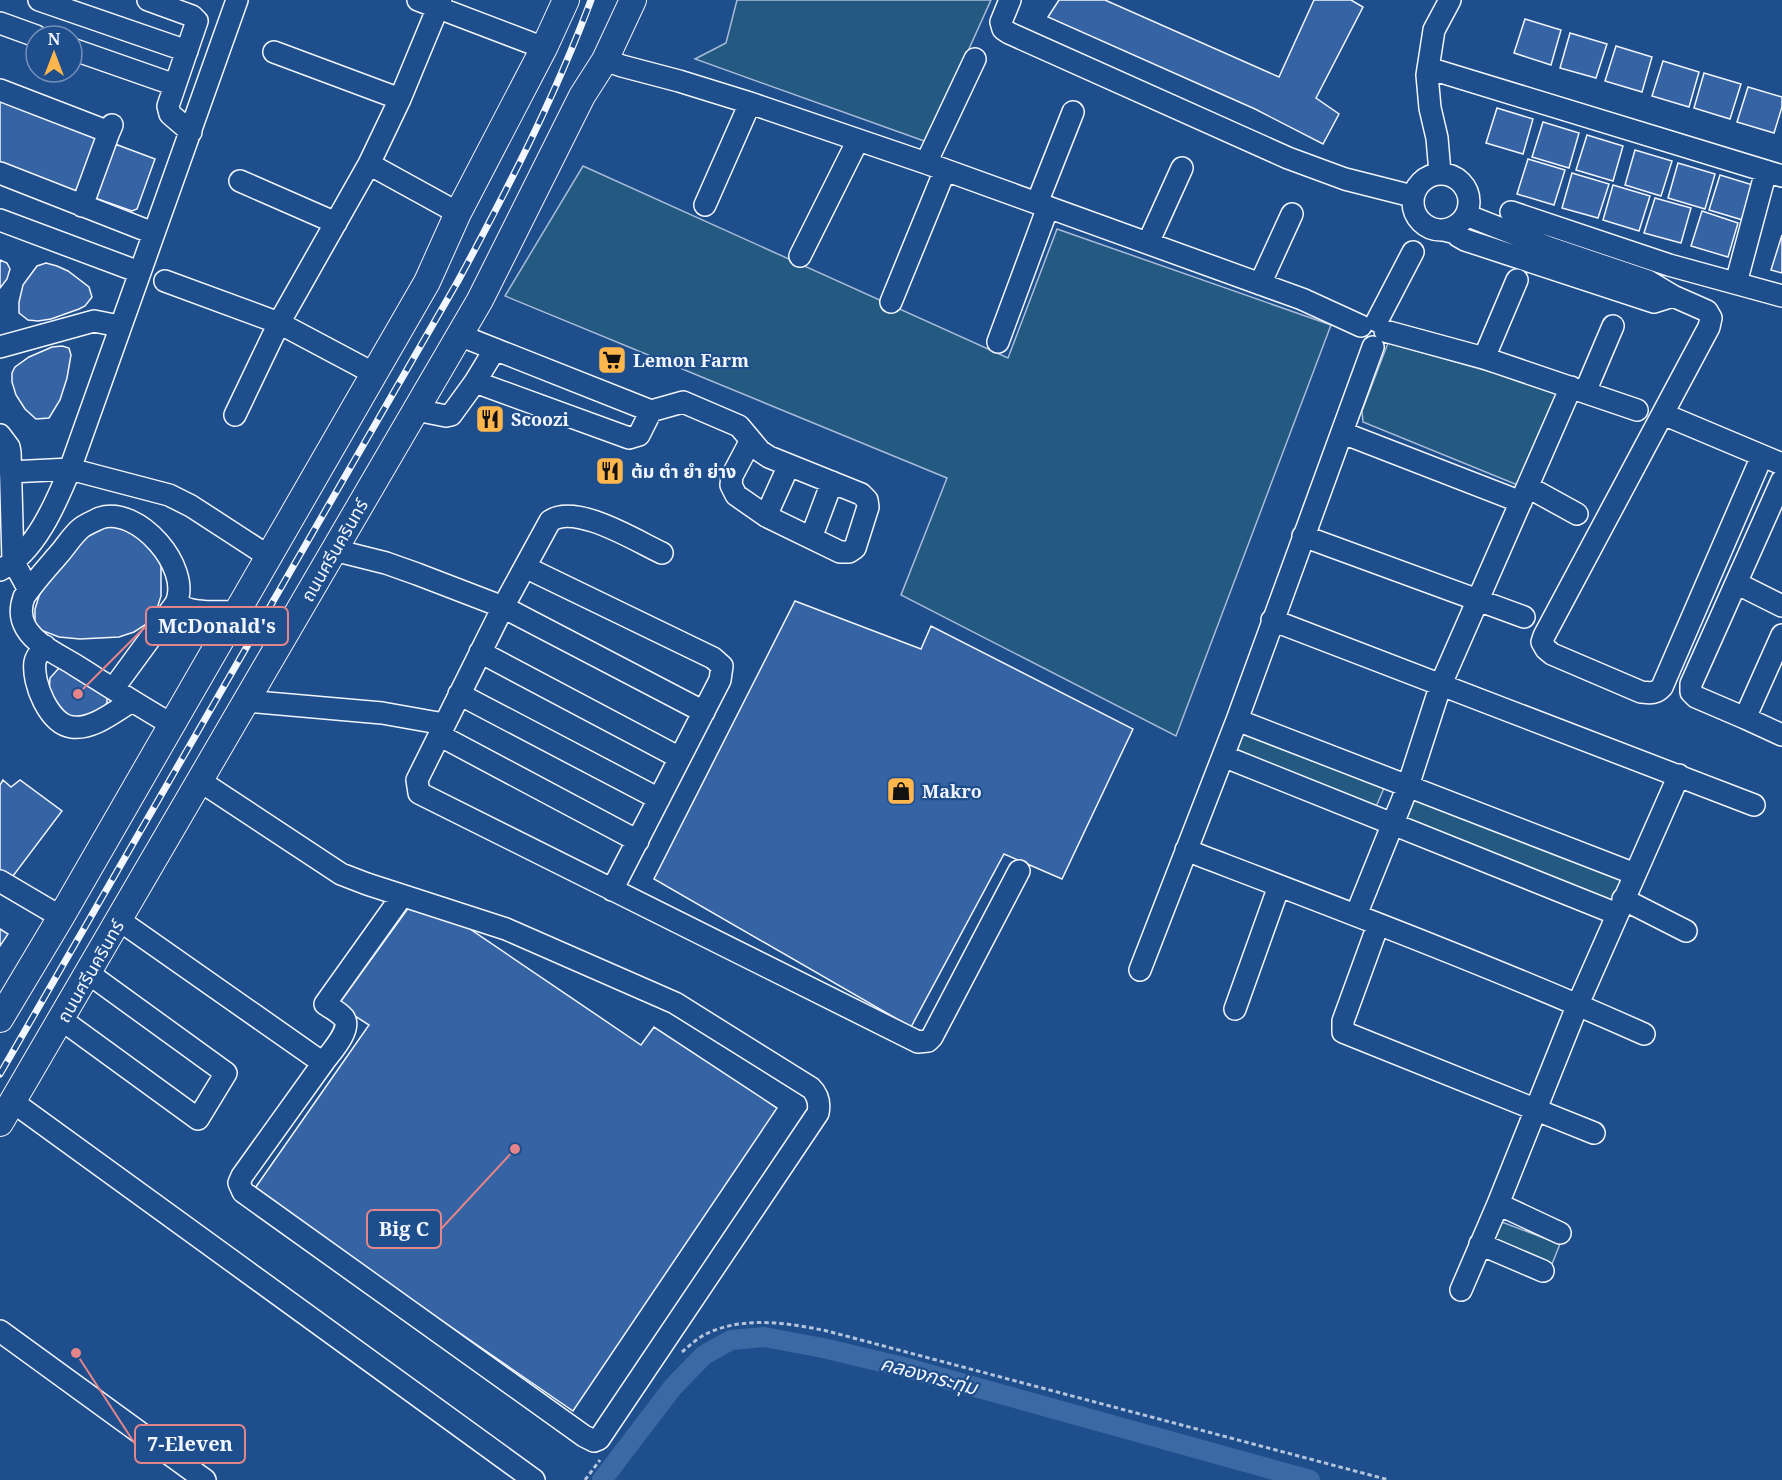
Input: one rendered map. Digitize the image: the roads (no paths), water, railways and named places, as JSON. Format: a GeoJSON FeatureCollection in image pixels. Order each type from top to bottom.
{"type":"FeatureCollection","features":[{"type":"Feature","properties":{"kind":"main road"},"geometry":{"type":"LineString","coordinates":[[544,48],[557,0]]}},
{"type":"Feature","properties":{"kind":"main road"},"geometry":{"type":"LineString","coordinates":[[0,1019],[61,918],[426,282],[458,213],[544,48],[566,0]]}},
{"type":"Feature","properties":{"kind":"main road","name":"ถนนศรีนครินทร์"},"geometry":{"type":"LineString","coordinates":[[582,96],[613,0]]}},
{"type":"Feature","properties":{"kind":"main road","name":"ถนนศรีนครินทร์"},"geometry":{"type":"LineString","coordinates":[[6,1112],[62,1020],[480,300],[582,96],[604,60],[633,0]]}},
{"type":"Feature","properties":{"kind":"street"},"geometry":{"type":"LineString","coordinates":[[39,0],[187,51]]}},
{"type":"Feature","properties":{"kind":"street"},"geometry":{"type":"LineString","coordinates":[[148,0],[195,18],[197,21],[169,103],[170,114],[191,132]]}},
{"type":"Feature","properties":{"kind":"street"},"geometry":{"type":"LineString","coordinates":[[7,565],[31,542],[54,504],[70,469],[237,0]]}},
{"type":"Feature","properties":{"kind":"street"},"geometry":{"type":"LineString","coordinates":[[418,0],[439,4],[544,48]]}},
{"type":"Feature","properties":{"kind":"street"},"geometry":{"type":"LineString","coordinates":[[1010,0],[1001,22],[1003,29],[1009,33],[1288,158],[1345,179],[1413,196]]}},
{"type":"Feature","properties":{"kind":"street"},"geometry":{"type":"LineString","coordinates":[[1440,173],[1437,138],[1428,90],[1428,68],[1434,30],[1450,0]]}},
{"type":"Feature","properties":{"kind":"street"},"geometry":{"type":"LineString","coordinates":[[235,415],[279,323],[369,164],[400,99],[439,4]]}},
{"type":"Feature","properties":{"kind":"street"},"geometry":{"type":"LineString","coordinates":[[0,23],[24,32]]}},
{"type":"Feature","properties":{"kind":"street"},"geometry":{"type":"LineString","coordinates":[[274,52],[400,99]]}},
{"type":"Feature","properties":{"kind":"street"},"geometry":{"type":"LineString","coordinates":[[84,53],[175,85]]}},
{"type":"Feature","properties":{"kind":"street"},"geometry":{"type":"LineString","coordinates":[[891,302],[936,166],[975,59]]}},
{"type":"Feature","properties":{"kind":"street"},"geometry":{"type":"LineString","coordinates":[[604,60],[750,103],[936,166],[1302,299],[1374,331],[1485,358],[1637,410]]}},
{"type":"Feature","properties":{"kind":"street"},"geometry":{"type":"LineString","coordinates":[[1428,68],[1774,173],[1736,283]]}},
{"type":"Feature","properties":{"kind":"street"},"geometry":{"type":"LineString","coordinates":[[0,90],[111,129],[82,206]]}},
{"type":"Feature","properties":{"kind":"street"},"geometry":{"type":"LineString","coordinates":[[705,205],[750,103]]}},
{"type":"Feature","properties":{"kind":"street"},"geometry":{"type":"LineString","coordinates":[[998,342],[1073,112]]}},
{"type":"Feature","properties":{"kind":"street"},"geometry":{"type":"LineString","coordinates":[[800,256],[858,140]]}},
{"type":"Feature","properties":{"kind":"street"},"geometry":{"type":"LineString","coordinates":[[369,164],[458,213]]}},
{"type":"Feature","properties":{"kind":"street"},"geometry":{"type":"LineString","coordinates":[[1148,243],[1182,168]]}},
{"type":"Feature","properties":{"kind":"street"},"geometry":{"type":"LineString","coordinates":[[0,173],[153,233]]}},
{"type":"Feature","properties":{"kind":"street"},"geometry":{"type":"LineString","coordinates":[[1444,230],[1460,222],[1466,215],[1469,199],[1467,190],[1456,178],[1440,173],[1422,180],[1413,196],[1414,213],[1419,221],[1435,230],[1456,232],[1465,240],[1654,302],[1673,296]]}},
{"type":"Feature","properties":{"kind":"street"},"geometry":{"type":"LineString","coordinates":[[240,181],[336,223]]}},
{"type":"Feature","properties":{"kind":"street"},"geometry":{"type":"LineString","coordinates":[[1511,212],[1669,265],[1782,296]]}},
{"type":"Feature","properties":{"kind":"street"},"geometry":{"type":"LineString","coordinates":[[1260,284],[1292,214]]}},
{"type":"Feature","properties":{"kind":"street"},"geometry":{"type":"LineString","coordinates":[[1466,215],[1550,248],[1648,281],[1710,314],[1710,322],[1544,636],[1543,646],[1552,654],[1641,692],[1658,691],[1662,687],[1762,456]]}},
{"type":"Feature","properties":{"kind":"street"},"geometry":{"type":"LineString","coordinates":[[0,220],[139,272]]}},
{"type":"Feature","properties":{"kind":"street"},"geometry":{"type":"LineString","coordinates":[[1140,970],[1237,720],[1272,620],[1343,433],[1374,331],[1413,252]]}},
{"type":"Feature","properties":{"kind":"street"},"geometry":{"type":"LineString","coordinates":[[1485,358],[1516,280]]}},
{"type":"Feature","properties":{"kind":"street"},"geometry":{"type":"LineString","coordinates":[[165,282],[279,323],[373,373]]}},
{"type":"Feature","properties":{"kind":"street"},"geometry":{"type":"LineString","coordinates":[[0,347],[94,321],[120,326]]}},
{"type":"Feature","properties":{"kind":"street"},"geometry":{"type":"LineString","coordinates":[[1356,915],[1408,786],[1441,684],[1524,495],[1613,326]]}},
{"type":"Feature","properties":{"kind":"street"},"geometry":{"type":"LineString","coordinates":[[459,335],[651,411],[683,402],[739,426],[769,457],[861,494],[867,501],[868,507],[855,548],[849,552],[840,552],[766,516],[736,495],[731,485],[732,476],[751,440]]}},
{"type":"Feature","properties":{"kind":"street"},"geometry":{"type":"LineString","coordinates":[[416,410],[451,415],[495,349]]}},
{"type":"Feature","properties":{"kind":"street"},"geometry":{"type":"LineString","coordinates":[[475,382],[629,438],[639,435],[651,411]]}},
{"type":"Feature","properties":{"kind":"street"},"geometry":{"type":"LineString","coordinates":[[1662,414],[1782,464]]}},
{"type":"Feature","properties":{"kind":"street"},"geometry":{"type":"LineString","coordinates":[[1343,433],[1577,514]]}},
{"type":"Feature","properties":{"kind":"street"},"geometry":{"type":"LineString","coordinates":[[0,435],[10,452],[7,565],[29,590]]}},
{"type":"Feature","properties":{"kind":"street"},"geometry":{"type":"LineString","coordinates":[[766,516],[789,465]]}},
{"type":"Feature","properties":{"kind":"street"},"geometry":{"type":"LineString","coordinates":[[10,472],[70,469],[169,495],[210,517],[268,556]]}},
{"type":"Feature","properties":{"kind":"street"},"geometry":{"type":"LineString","coordinates":[[1782,480],[1690,688],[1696,697],[1782,735]]}},
{"type":"Feature","properties":{"kind":"street"},"geometry":{"type":"LineString","coordinates":[[811,538],[832,482]]}},
{"type":"Feature","properties":{"kind":"street"},"geometry":{"type":"LineString","coordinates":[[54,504],[81,528]]}},
{"type":"Feature","properties":{"kind":"street"},"geometry":{"type":"LineString","coordinates":[[662,553],[575,515],[554,518],[548,523],[441,730],[417,780],[418,792],[913,1041],[923,1042],[932,1037],[1018,871]]}},
{"type":"Feature","properties":{"kind":"street"},"geometry":{"type":"LineString","coordinates":[[113,689],[176,603],[180,590],[169,555],[133,522],[110,517],[101,518],[81,528],[29,590],[22,604],[22,621],[28,631],[45,646],[113,689],[132,701],[171,724]]}},
{"type":"Feature","properties":{"kind":"street"},"geometry":{"type":"LineString","coordinates":[[1304,536],[1524,617]]}},
{"type":"Feature","properties":{"kind":"street"},"geometry":{"type":"LineString","coordinates":[[334,550],[417,573],[503,608],[704,712]]}},
{"type":"Feature","properties":{"kind":"street"},"geometry":{"type":"LineString","coordinates":[[525,567],[719,662],[722,666],[722,675],[704,712],[612,890]]}},
{"type":"Feature","properties":{"kind":"street"},"geometry":{"type":"LineString","coordinates":[[1736,583],[1782,606]]}},
{"type":"Feature","properties":{"kind":"street"},"geometry":{"type":"LineString","coordinates":[[176,603],[188,610],[236,612]]}},
{"type":"Feature","properties":{"kind":"street"},"geometry":{"type":"LineString","coordinates":[[1272,620],[1755,805]]}},
{"type":"Feature","properties":{"kind":"street"},"geometry":{"type":"LineString","coordinates":[[1745,718],[1782,635]]}},
{"type":"Feature","properties":{"kind":"street"},"geometry":{"type":"LineString","coordinates":[[45,646],[37,657],[35,670],[44,701],[54,719],[60,723],[72,727],[85,726],[105,718],[132,701]]}},
{"type":"Feature","properties":{"kind":"street"},"geometry":{"type":"LineString","coordinates":[[480,652],[680,758]]}},
{"type":"Feature","properties":{"kind":"street"},"geometry":{"type":"LineString","coordinates":[[459,694],[659,800]]}},
{"type":"Feature","properties":{"kind":"street"},"geometry":{"type":"LineString","coordinates":[[245,702],[382,713],[441,730],[638,841]]}},
{"type":"Feature","properties":{"kind":"street"},"geometry":{"type":"LineString","coordinates":[[1237,720],[1635,874]]}},
{"type":"Feature","properties":{"kind":"street"},"geometry":{"type":"LineString","coordinates":[[1223,756],[1392,824],[1686,931]]}},
{"type":"Feature","properties":{"kind":"street"},"geometry":{"type":"LineString","coordinates":[[1461,1290],[1578,1004],[1679,775]]}},
{"type":"Feature","properties":{"kind":"street"},"geometry":{"type":"LineString","coordinates":[[200,781],[341,874],[506,929],[675,1003],[811,1088],[818,1098],[818,1113],[601,1436],[594,1441],[240,1188],[242,1176],[344,1034],[346,1027],[342,1016],[325,1004],[402,896]]}},
{"type":"Feature","properties":{"kind":"street"},"geometry":{"type":"LineString","coordinates":[[1186,850],[1578,1004],[1644,1034]]}},
{"type":"Feature","properties":{"kind":"street"},"geometry":{"type":"LineString","coordinates":[[0,881],[61,918]]}},
{"type":"Feature","properties":{"kind":"street"},"geometry":{"type":"LineString","coordinates":[[1235,1008],[1279,886]]}},
{"type":"Feature","properties":{"kind":"street"},"geometry":{"type":"LineString","coordinates":[[119,920],[322,1063]]}},
{"type":"Feature","properties":{"kind":"street"},"geometry":{"type":"LineString","coordinates":[[1378,925],[1343,1022],[1343,1032],[1594,1133]]}},
{"type":"Feature","properties":{"kind":"street"},"geometry":{"type":"LineString","coordinates":[[62,1020],[198,1119],[226,1072],[88,973]]}},
{"type":"Feature","properties":{"kind":"street"},"geometry":{"type":"LineString","coordinates":[[6,1112],[534,1480]]}},
{"type":"Feature","properties":{"kind":"street"},"geometry":{"type":"LineString","coordinates":[[1498,1204],[1560,1233]]}},
{"type":"Feature","properties":{"kind":"street"},"geometry":{"type":"LineString","coordinates":[[1480,1244],[1543,1271]]}},
{"type":"Feature","properties":{"kind":"street"},"geometry":{"type":"LineString","coordinates":[[0,1330],[205,1480]]}},
{"type":"Feature","properties":{"kind":"waterway","name":"คลองกระทุ่ม"},"geometry":{"type":"LineString","coordinates":[[602,1480],[673,1387],[704,1355],[731,1340],[764,1337],[903,1367],[1310,1480]]}},
{"type":"Feature","properties":{"kind":"railway"},"geometry":{"type":"LineString","coordinates":[[0,1074],[458,281],[529,143],[562,72],[591,0]]}},
{"type":"Feature","properties":{"kind":"place","name":"Lemon Farm"},"geometry":{"type":"Point","coordinates":[612,360]}},
{"type":"Feature","properties":{"kind":"place","name":"Scoozi"},"geometry":{"type":"Point","coordinates":[490,419]}},
{"type":"Feature","properties":{"kind":"place","name":"ต้ม ตำ ยำ ย่าง"},"geometry":{"type":"Point","coordinates":[610,471]}},
{"type":"Feature","properties":{"kind":"place","name":"McDonald's"},"geometry":{"type":"Point","coordinates":[78,694]}},
{"type":"Feature","properties":{"kind":"place","name":"Makro"},"geometry":{"type":"Point","coordinates":[901,791]}},
{"type":"Feature","properties":{"kind":"place","name":"Big C"},"geometry":{"type":"Point","coordinates":[515,1149]}},
{"type":"Feature","properties":{"kind":"place","name":"7-Eleven"},"geometry":{"type":"Point","coordinates":[76,1353]}}]}
